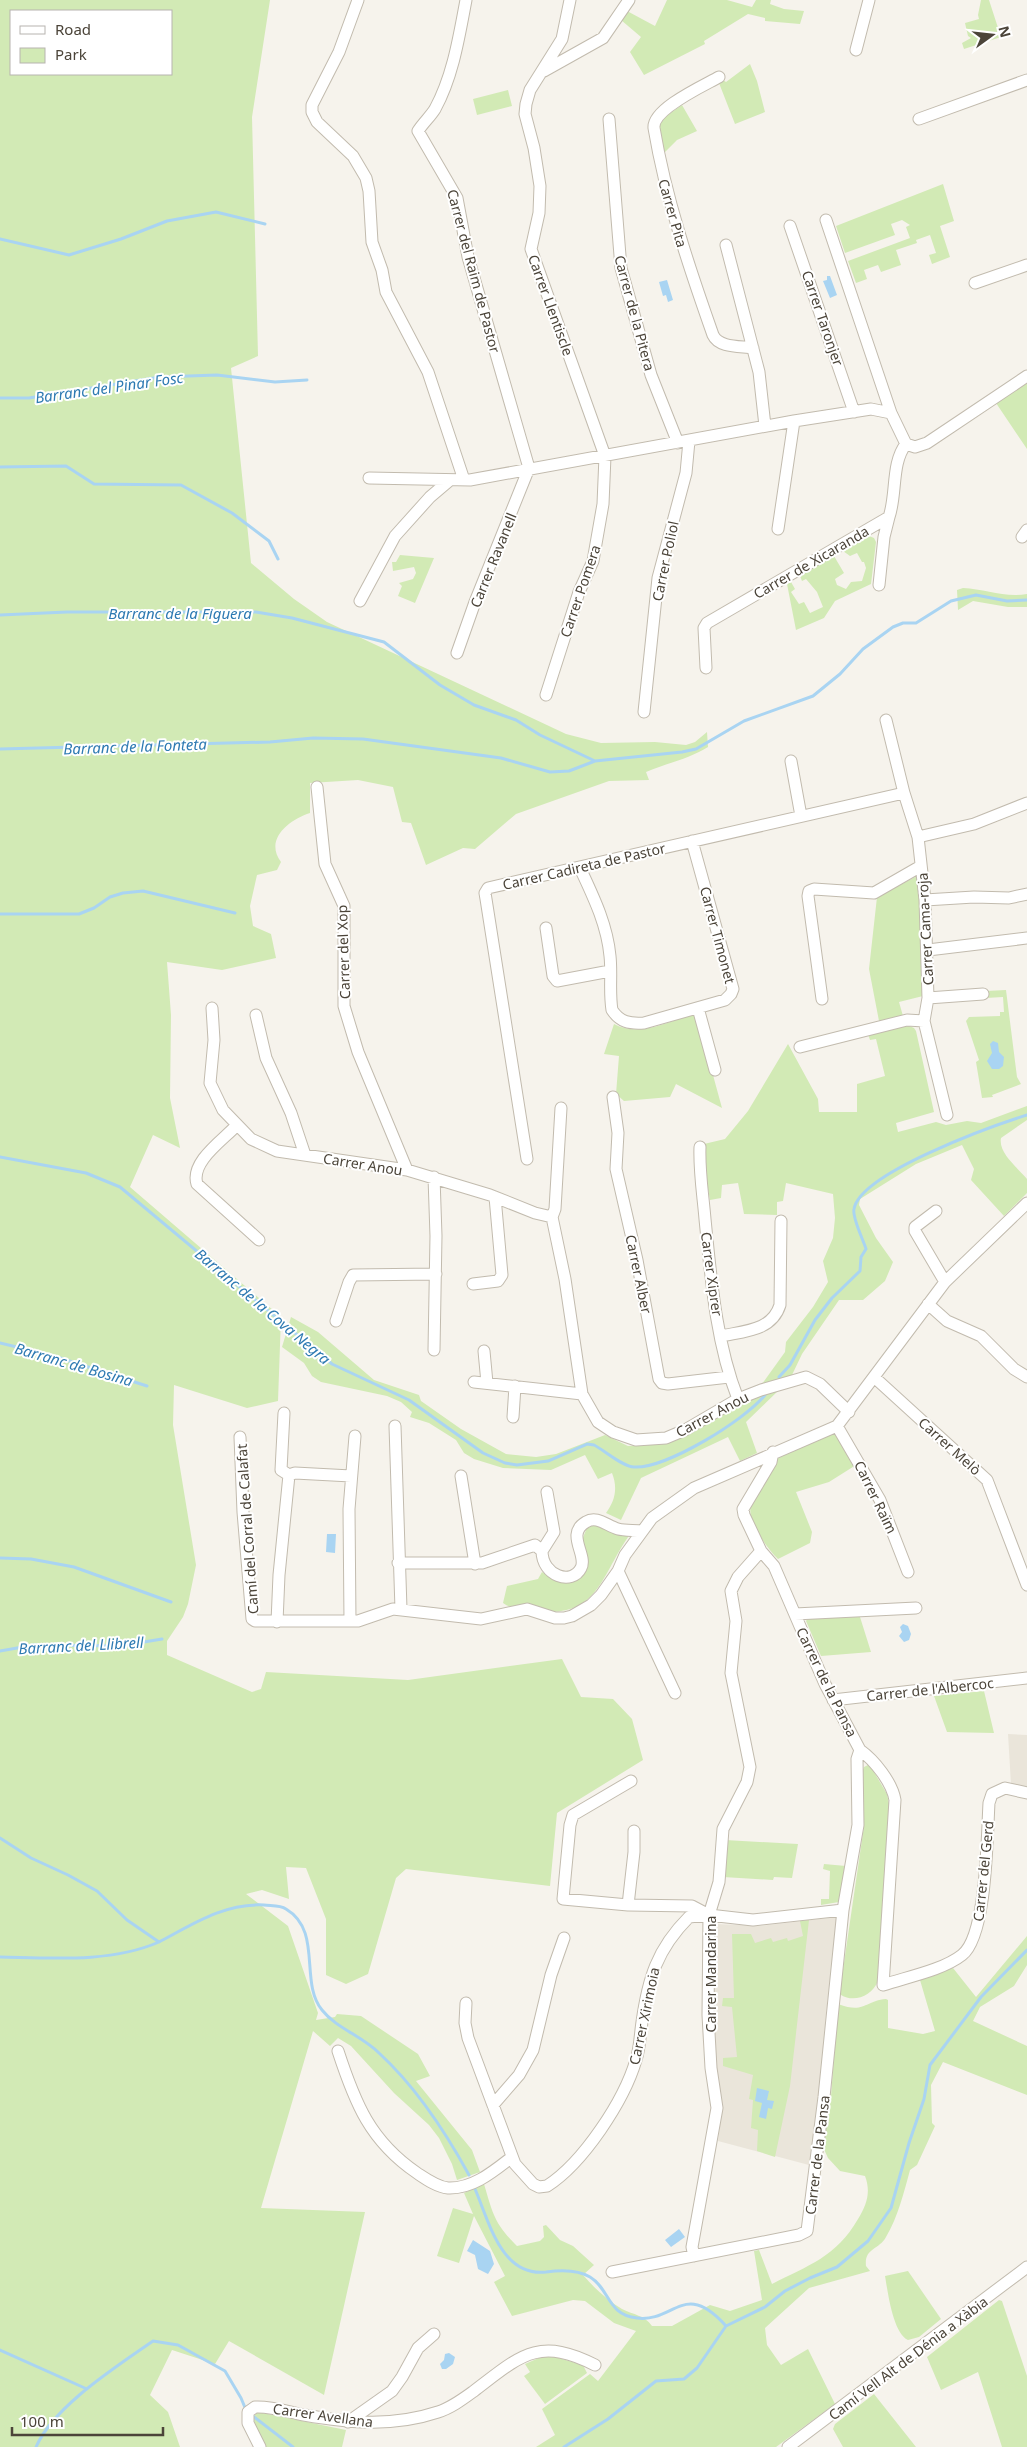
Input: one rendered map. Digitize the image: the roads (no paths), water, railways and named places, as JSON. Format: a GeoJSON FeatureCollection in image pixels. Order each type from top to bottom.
{"type":"FeatureCollection","features":[{"type":"Feature","properties":{"kind":"street"},"geometry":{"type":"LineString","coordinates":[[358,0],[339,52],[312,105],[312,112],[320,125],[353,156],[366,178],[369,190],[372,242],[382,270],[386,292],[428,372],[464,480]]}},
{"type":"Feature","properties":{"kind":"street","name":"Carrer del Raim de Pastor"},"geometry":{"type":"LineString","coordinates":[[466,0],[459,38],[448,76],[434,110],[418,131],[455,193],[468,257],[529,468]]}},
{"type":"Feature","properties":{"kind":"street","name":"Carrer Llentiscle"},"geometry":{"type":"LineString","coordinates":[[570,0],[562,39],[527,99],[527,120],[540,186],[539,213],[531,252],[605,456]]}},
{"type":"Feature","properties":{"kind":"street"},"geometry":{"type":"LineString","coordinates":[[542,71],[603,38],[629,0]]}},
{"type":"Feature","properties":{"kind":"street"},"geometry":{"type":"LineString","coordinates":[[856,50],[869,0]]}},
{"type":"Feature","properties":{"kind":"street","name":"Carrer Pita"},"geometry":{"type":"LineString","coordinates":[[719,77],[662,110],[654,120],[654,128],[664,181],[687,260],[713,335],[716,341],[722,344],[753,348]]}},
{"type":"Feature","properties":{"kind":"street"},"geometry":{"type":"LineString","coordinates":[[919,119],[1027,80]]}},
{"type":"Feature","properties":{"kind":"street","name":"Carrer de la Pitera"},"geometry":{"type":"LineString","coordinates":[[610,119],[620,268],[651,375],[684,442]]}},
{"type":"Feature","properties":{"kind":"street"},"geometry":{"type":"LineString","coordinates":[[826,220],[891,413],[906,444],[915,447],[927,443],[1027,376]]}},
{"type":"Feature","properties":{"kind":"street","name":"Carrer Taronjer"},"geometry":{"type":"LineString","coordinates":[[790,226],[854,412]]}},
{"type":"Feature","properties":{"kind":"street"},"geometry":{"type":"LineString","coordinates":[[726,245],[753,348],[760,381],[765,426]]}},
{"type":"Feature","properties":{"kind":"street"},"geometry":{"type":"LineString","coordinates":[[975,283],[1027,265]]}},
{"type":"Feature","properties":{"kind":"street"},"geometry":{"type":"LineString","coordinates":[[369,478],[464,480],[794,421],[878,409],[891,413]]}},
{"type":"Feature","properties":{"kind":"street"},"geometry":{"type":"LineString","coordinates":[[778,529],[794,421]]}},
{"type":"Feature","properties":{"kind":"street","name":"Carrer Poliol"},"geometry":{"type":"LineString","coordinates":[[644,712],[658,578],[686,472],[684,442]]}},
{"type":"Feature","properties":{"kind":"street"},"geometry":{"type":"LineString","coordinates":[[879,585],[884,537],[894,499],[899,454],[906,444]]}},
{"type":"Feature","properties":{"kind":"street","name":"Carrer Pomera"},"geometry":{"type":"LineString","coordinates":[[546,695],[578,592],[593,561],[601,519],[605,456]]}},
{"type":"Feature","properties":{"kind":"street","name":"Carrer Ravanell"},"geometry":{"type":"LineString","coordinates":[[457,653],[475,602],[529,468]]}},
{"type":"Feature","properties":{"kind":"street"},"geometry":{"type":"LineString","coordinates":[[360,601],[395,536],[430,497],[450,480]]}},
{"type":"Feature","properties":{"kind":"street","name":"Carrer de Xicaranda"},"geometry":{"type":"LineString","coordinates":[[706,668],[704,628],[707,623],[889,517]]}},
{"type":"Feature","properties":{"kind":"street"},"geometry":{"type":"LineString","coordinates":[[886,720],[904,793],[918,837],[974,824],[1027,803]]}},
{"type":"Feature","properties":{"kind":"street"},"geometry":{"type":"LineString","coordinates":[[791,762],[801,816]]}},
{"type":"Feature","properties":{"kind":"street","name":"Carrer del Xop"},"geometry":{"type":"LineString","coordinates":[[317,787],[325,864],[344,906],[344,1006],[358,1052],[407,1170]]}},
{"type":"Feature","properties":{"kind":"street","name":"Carrer Cadireta de Pastor"},"geometry":{"type":"LineString","coordinates":[[527,1159],[485,893],[488,888],[904,793]]}},
{"type":"Feature","properties":{"kind":"street","name":"Carrer Cama-roja"},"geometry":{"type":"LineString","coordinates":[[918,837],[928,950],[928,998],[924,1020],[948,1115]]}},
{"type":"Feature","properties":{"kind":"street","name":"Carrer Timonet"},"geometry":{"type":"LineString","coordinates":[[580,868],[602,920],[609,948],[612,1010],[622,1020],[631,1024],[644,1023],[728,998],[731,994],[733,984],[692,841]]}},
{"type":"Feature","properties":{"kind":"street"},"geometry":{"type":"LineString","coordinates":[[822,999],[808,896],[809,891],[814,889],[862,894],[874,893],[921,866]]}},
{"type":"Feature","properties":{"kind":"street"},"geometry":{"type":"LineString","coordinates":[[925,900],[974,897],[1009,898],[1027,894]]}},
{"type":"Feature","properties":{"kind":"street"},"geometry":{"type":"LineString","coordinates":[[546,928],[554,976],[557,981],[610,971]]}},
{"type":"Feature","properties":{"kind":"street"},"geometry":{"type":"LineString","coordinates":[[928,950],[1027,938]]}},
{"type":"Feature","properties":{"kind":"street"},"geometry":{"type":"LineString","coordinates":[[928,998],[983,994]]}},
{"type":"Feature","properties":{"kind":"street","name":"Carrer Anou"},"geometry":{"type":"LineString","coordinates":[[212,1008],[214,1040],[210,1083],[217,1100],[236,1126],[251,1140],[264,1147],[305,1155],[407,1170],[495,1197],[535,1214],[552,1217]]}},
{"type":"Feature","properties":{"kind":"street"},"geometry":{"type":"LineString","coordinates":[[698,1008],[715,1070]]}},
{"type":"Feature","properties":{"kind":"street"},"geometry":{"type":"LineString","coordinates":[[256,1015],[266,1058],[291,1113],[305,1155]]}},
{"type":"Feature","properties":{"kind":"street"},"geometry":{"type":"LineString","coordinates":[[800,1047],[907,1020],[924,1020]]}},
{"type":"Feature","properties":{"kind":"street","name":"Carrer Alber"},"geometry":{"type":"LineString","coordinates":[[613,1097],[618,1134],[616,1169],[637,1260],[659,1378],[662,1383],[668,1384],[729,1377]]}},
{"type":"Feature","properties":{"kind":"street","name":"Carrer Anou"},"geometry":{"type":"LineString","coordinates":[[561,1108],[555,1209],[552,1217],[565,1279],[582,1394],[598,1422],[628,1439],[647,1441],[676,1435],[738,1399],[760,1390],[806,1377],[820,1384],[849,1412]]}},
{"type":"Feature","properties":{"kind":"street"},"geometry":{"type":"LineString","coordinates":[[236,1126],[203,1160],[196,1172],[196,1180],[197,1184],[259,1240]]}},
{"type":"Feature","properties":{"kind":"street","name":"Carrer Xiprer"},"geometry":{"type":"LineString","coordinates":[[700,1147],[699,1167],[710,1265],[729,1377],[738,1399]]}},
{"type":"Feature","properties":{"kind":"street"},"geometry":{"type":"LineString","coordinates":[[434,1178],[436,1274],[434,1350]]}},
{"type":"Feature","properties":{"kind":"street"},"geometry":{"type":"LineString","coordinates":[[473,1284],[498,1281],[502,1275],[495,1197]]}},
{"type":"Feature","properties":{"kind":"street","name":"Camí del Corral de Calafat"},"geometry":{"type":"LineString","coordinates":[[240,1437],[243,1512],[252,1619],[258,1622],[350,1621],[364,1619],[389,1609],[481,1619],[527,1609],[555,1618],[572,1616],[601,1595],[642,1531],[656,1514],[694,1488],[773,1452],[837,1426],[945,1282],[1027,1203]]}},
{"type":"Feature","properties":{"kind":"street"},"geometry":{"type":"LineString","coordinates":[[936,1211],[916,1227],[915,1231],[945,1282]]}},
{"type":"Feature","properties":{"kind":"street"},"geometry":{"type":"LineString","coordinates":[[721,1336],[759,1328],[767,1324],[778,1312],[780,1305],[781,1221]]}},
{"type":"Feature","properties":{"kind":"street"},"geometry":{"type":"LineString","coordinates":[[336,1321],[349,1282],[353,1276],[436,1274]]}},
{"type":"Feature","properties":{"kind":"street"},"geometry":{"type":"LineString","coordinates":[[928,1304],[947,1321],[981,1336],[1014,1369],[1027,1377]]}},
{"type":"Feature","properties":{"kind":"street"},"geometry":{"type":"LineString","coordinates":[[484,1351],[487,1383]]}},
{"type":"Feature","properties":{"kind":"street","name":"Carrer Melò"},"geometry":{"type":"LineString","coordinates":[[874,1377],[987,1480],[1027,1584]]}},
{"type":"Feature","properties":{"kind":"street"},"geometry":{"type":"LineString","coordinates":[[474,1382],[582,1394]]}},
{"type":"Feature","properties":{"kind":"street"},"geometry":{"type":"LineString","coordinates":[[513,1417],[515,1386]]}},
{"type":"Feature","properties":{"kind":"street"},"geometry":{"type":"LineString","coordinates":[[284,1413],[281,1470],[289,1475]]}},
{"type":"Feature","properties":{"kind":"street"},"geometry":{"type":"LineString","coordinates":[[395,1426],[401,1609]]}},
{"type":"Feature","properties":{"kind":"street","name":"Carrer Raïm"},"geometry":{"type":"LineString","coordinates":[[837,1426],[880,1500],[908,1572]]}},
{"type":"Feature","properties":{"kind":"street"},"geometry":{"type":"LineString","coordinates":[[350,1621],[349,1509],[355,1436]]}},
{"type":"Feature","properties":{"kind":"street"},"geometry":{"type":"LineString","coordinates":[[762,1551],[746,1521],[743,1509],[771,1462],[773,1452]]}},
{"type":"Feature","properties":{"kind":"street"},"geometry":{"type":"LineString","coordinates":[[289,1475],[295,1473],[352,1476]]}},
{"type":"Feature","properties":{"kind":"street"},"geometry":{"type":"LineString","coordinates":[[276,1622],[277,1593],[289,1475]]}},
{"type":"Feature","properties":{"kind":"street"},"geometry":{"type":"LineString","coordinates":[[461,1476],[476,1564]]}},
{"type":"Feature","properties":{"kind":"street"},"geometry":{"type":"LineString","coordinates":[[547,1492],[554,1532],[542,1551],[544,1566],[552,1574],[562,1576],[573,1575],[582,1568],[583,1562],[577,1535],[581,1525],[585,1522],[595,1519],[618,1529],[642,1531]]}},
{"type":"Feature","properties":{"kind":"street"},"geometry":{"type":"LineString","coordinates":[[398,1563],[476,1564],[535,1545],[542,1551]]}},
{"type":"Feature","properties":{"kind":"street","name":"Carrer de la Pansa"},"geometry":{"type":"LineString","coordinates":[[762,1551],[774,1566],[833,1700],[860,1750],[869,1756],[889,1786],[895,1800],[883,1985]]}},
{"type":"Feature","properties":{"kind":"street","name":"Carrer Mandarina"},"geometry":{"type":"LineString","coordinates":[[694,2256],[692,2247],[717,2108],[711,2068],[708,1915],[719,1882],[723,1829],[747,1782],[750,1767],[731,1673],[736,1621],[731,1591],[738,1577],[762,1551]]}},
{"type":"Feature","properties":{"kind":"street"},"geometry":{"type":"LineString","coordinates":[[618,1571],[675,1693]]}},
{"type":"Feature","properties":{"kind":"street","name":"Carrer de la Pansa"},"geometry":{"type":"LineString","coordinates":[[795,1614],[916,1608]]}},
{"type":"Feature","properties":{"kind":"street","name":"Carrer de l'Albercoc"},"geometry":{"type":"LineString","coordinates":[[833,1700],[1027,1678]]}},
{"type":"Feature","properties":{"kind":"street","name":"Carrer de la Pansa"},"geometry":{"type":"LineString","coordinates":[[612,2272],[800,2235],[806,2231],[824,2098],[843,1910],[858,1825],[857,1759],[860,1750]]}},
{"type":"Feature","properties":{"kind":"street"},"geometry":{"type":"LineString","coordinates":[[631,1781],[574,1815],[570,1824],[563,1899],[628,1905],[692,1906],[708,1915],[753,1920],[843,1910]]}},
{"type":"Feature","properties":{"kind":"street","name":"Carrer del Gerd"},"geometry":{"type":"LineString","coordinates":[[883,1985],[947,1963],[967,1951],[973,1942],[981,1906],[989,1802],[992,1794],[1006,1788],[1027,1793]]}},
{"type":"Feature","properties":{"kind":"street"},"geometry":{"type":"LineString","coordinates":[[628,1905],[634,1852],[634,1831]]}},
{"type":"Feature","properties":{"kind":"street","name":"Carrer Xirimoia"},"geometry":{"type":"LineString","coordinates":[[466,2003],[465,2023],[468,2038],[512,2157],[524,2177],[533,2184],[543,2187],[558,2178],[594,2140],[612,2110],[636,2060],[648,1986],[656,1960],[689,1917],[708,1915]]}},
{"type":"Feature","properties":{"kind":"street"},"geometry":{"type":"LineString","coordinates":[[493,2104],[519,2074],[533,2050],[551,1974],[564,1938]]}},
{"type":"Feature","properties":{"kind":"street"},"geometry":{"type":"LineString","coordinates":[[338,2051],[352,2096],[363,2117],[380,2140],[401,2161],[422,2176],[447,2188],[459,2186],[485,2178],[512,2157]]}},
{"type":"Feature","properties":{"kind":"street","name":"Camí Vell Alt de Dénia a Xàbia"},"geometry":{"type":"LineString","coordinates":[[788,2447],[1027,2267]]}},
{"type":"Feature","properties":{"kind":"street"},"geometry":{"type":"LineString","coordinates":[[348,2422],[392,2391],[418,2348],[434,2334]]}},
{"type":"Feature","properties":{"kind":"street","name":"Carrer Avellana"},"geometry":{"type":"LineString","coordinates":[[260,2447],[247,2419],[248,2412],[255,2407],[368,2424],[403,2421],[441,2411],[456,2404],[512,2364],[536,2351],[566,2352],[595,2365]]}},
{"type":"Feature","properties":{"kind":"water"},"geometry":{"type":"Polygon","coordinates":[[[827,276],[830,276],[837,295],[830,298],[823,281],[827,280],[827,276]]]}},
{"type":"Feature","properties":{"kind":"water"},"geometry":{"type":"Polygon","coordinates":[[[667,280],[673,300],[668,302],[666,295],[663,296],[659,282],[667,280]]]}},
{"type":"Feature","properties":{"kind":"water"},"geometry":{"type":"Polygon","coordinates":[[[993,1041],[998,1043],[999,1052],[1004,1057],[1003,1066],[999,1069],[992,1069],[987,1061],[992,1053],[990,1044],[993,1041]]]}},
{"type":"Feature","properties":{"kind":"water"},"geometry":{"type":"Polygon","coordinates":[[[327,1534],[336,1534],[335,1553],[326,1552],[327,1534]]]}},
{"type":"Feature","properties":{"kind":"water"},"geometry":{"type":"Polygon","coordinates":[[[903,1624],[908,1626],[911,1634],[909,1640],[904,1642],[899,1636],[902,1632],[900,1627],[903,1624]]]}},
{"type":"Feature","properties":{"kind":"water"},"geometry":{"type":"Polygon","coordinates":[[[757,2088],[769,2091],[767,2100],[774,2101],[772,2109],[768,2108],[766,2119],[759,2117],[762,2103],[755,2101],[757,2088]]]}},
{"type":"Feature","properties":{"kind":"water"},"geometry":{"type":"Polygon","coordinates":[[[679,2229],[685,2237],[671,2247],[665,2240],[679,2229]]]}},
{"type":"Feature","properties":{"kind":"water"},"geometry":{"type":"Polygon","coordinates":[[[473,2240],[490,2251],[494,2264],[488,2274],[478,2269],[475,2255],[467,2251],[473,2240]]]}},
{"type":"Feature","properties":{"kind":"water"},"geometry":{"type":"Polygon","coordinates":[[[449,2353],[455,2357],[453,2364],[446,2369],[442,2369],[440,2364],[444,2360],[445,2354],[449,2353]]]}},
{"type":"Feature","properties":{"kind":"waterway"},"geometry":{"type":"LineString","coordinates":[[0,239],[69,255],[121,239],[167,221],[216,212],[265,224]]}},
{"type":"Feature","properties":{"kind":"waterway","name":"Barranc del Pinar Fosc"},"geometry":{"type":"LineString","coordinates":[[0,398],[29,398],[160,377],[217,375],[275,382],[307,380]]}},
{"type":"Feature","properties":{"kind":"waterway"},"geometry":{"type":"LineString","coordinates":[[0,467],[66,466],[94,484],[181,485],[232,513],[269,541],[278,559]]}},
{"type":"Feature","properties":{"kind":"waterway","name":"Barranc de la Fonteta"},"geometry":{"type":"LineString","coordinates":[[0,749],[270,742],[313,738],[363,739],[501,758],[550,772],[569,771],[595,761],[696,749],[744,721],[813,696],[840,674],[863,649],[893,627],[903,623],[916,623],[951,601],[976,595],[1007,601],[1027,600]]}},
{"type":"Feature","properties":{"kind":"waterway","name":"Barranc de la Figuera"},"geometry":{"type":"LineString","coordinates":[[0,615],[67,612],[256,612],[292,618],[384,642],[440,685],[474,705],[516,720],[540,735],[595,761]]}},
{"type":"Feature","properties":{"kind":"waterway"},"geometry":{"type":"LineString","coordinates":[[0,914],[79,914],[94,908],[110,897],[123,893],[143,891],[235,913]]}},
{"type":"Feature","properties":{"kind":"waterway"},"geometry":{"type":"LineString","coordinates":[[779,1377],[790,1365],[815,1320],[832,1298],[860,1271],[861,1257],[866,1249],[856,1223],[854,1209],[862,1195],[902,1166],[958,1140],[1027,1115]]}},
{"type":"Feature","properties":{"kind":"waterway","name":"Barranc de la Cova Negra"},"geometry":{"type":"LineString","coordinates":[[0,1157],[86,1173],[120,1187],[332,1364],[409,1400],[483,1453],[505,1463],[517,1465],[548,1461],[587,1444],[594,1445],[630,1466],[648,1466],[684,1452],[704,1441],[741,1417],[765,1395]]}},
{"type":"Feature","properties":{"kind":"waterway","name":"Barranc de Bosina"},"geometry":{"type":"LineString","coordinates":[[0,1343],[54,1356],[147,1386]]}},
{"type":"Feature","properties":{"kind":"waterway"},"geometry":{"type":"LineString","coordinates":[[0,1558],[31,1559],[74,1567],[171,1602]]}},
{"type":"Feature","properties":{"kind":"waterway","name":"Barranc del Llibrell"},"geometry":{"type":"LineString","coordinates":[[0,1651],[34,1645],[120,1646],[162,1639]]}},
{"type":"Feature","properties":{"kind":"waterway"},"geometry":{"type":"LineString","coordinates":[[0,1838],[31,1858],[97,1891],[127,1920],[159,1942],[209,1916],[235,1907],[264,1905],[278,1906],[286,1909],[297,1919],[304,1930],[308,1943],[312,1986],[315,1999],[322,2010],[334,2022],[372,2047],[393,2066],[429,2110],[469,2175]]}},
{"type":"Feature","properties":{"kind":"waterway"},"geometry":{"type":"LineString","coordinates":[[0,1957],[81,1958],[121,1953],[159,1942]]}},
{"type":"Feature","properties":{"kind":"waterway"},"geometry":{"type":"LineString","coordinates":[[475,2189],[499,2244],[507,2256],[518,2266],[531,2271],[568,2271],[585,2274],[597,2282],[614,2307],[627,2316],[650,2318],[689,2304],[700,2306],[712,2312],[726,2326],[765,2307],[785,2291],[837,2267],[868,2241],[891,2208],[909,2143],[924,2099],[930,2065],[981,1997],[1027,1950]]}},
{"type":"Feature","properties":{"kind":"waterway"},"geometry":{"type":"LineString","coordinates":[[564,2447],[608,2419],[656,2381],[684,2379],[697,2368],[726,2326]]}},
{"type":"Feature","properties":{"kind":"waterway"},"geometry":{"type":"LineString","coordinates":[[36,2447],[45,2432],[71,2402],[104,2375],[153,2341],[178,2345],[225,2371],[246,2410]]}},
{"type":"Feature","properties":{"kind":"waterway"},"geometry":{"type":"LineString","coordinates":[[0,2350],[87,2389]]}},
{"type":"Feature","properties":{"kind":"waterway"},"geometry":{"type":"LineString","coordinates":[[253,2416],[293,2447]]}}]}
